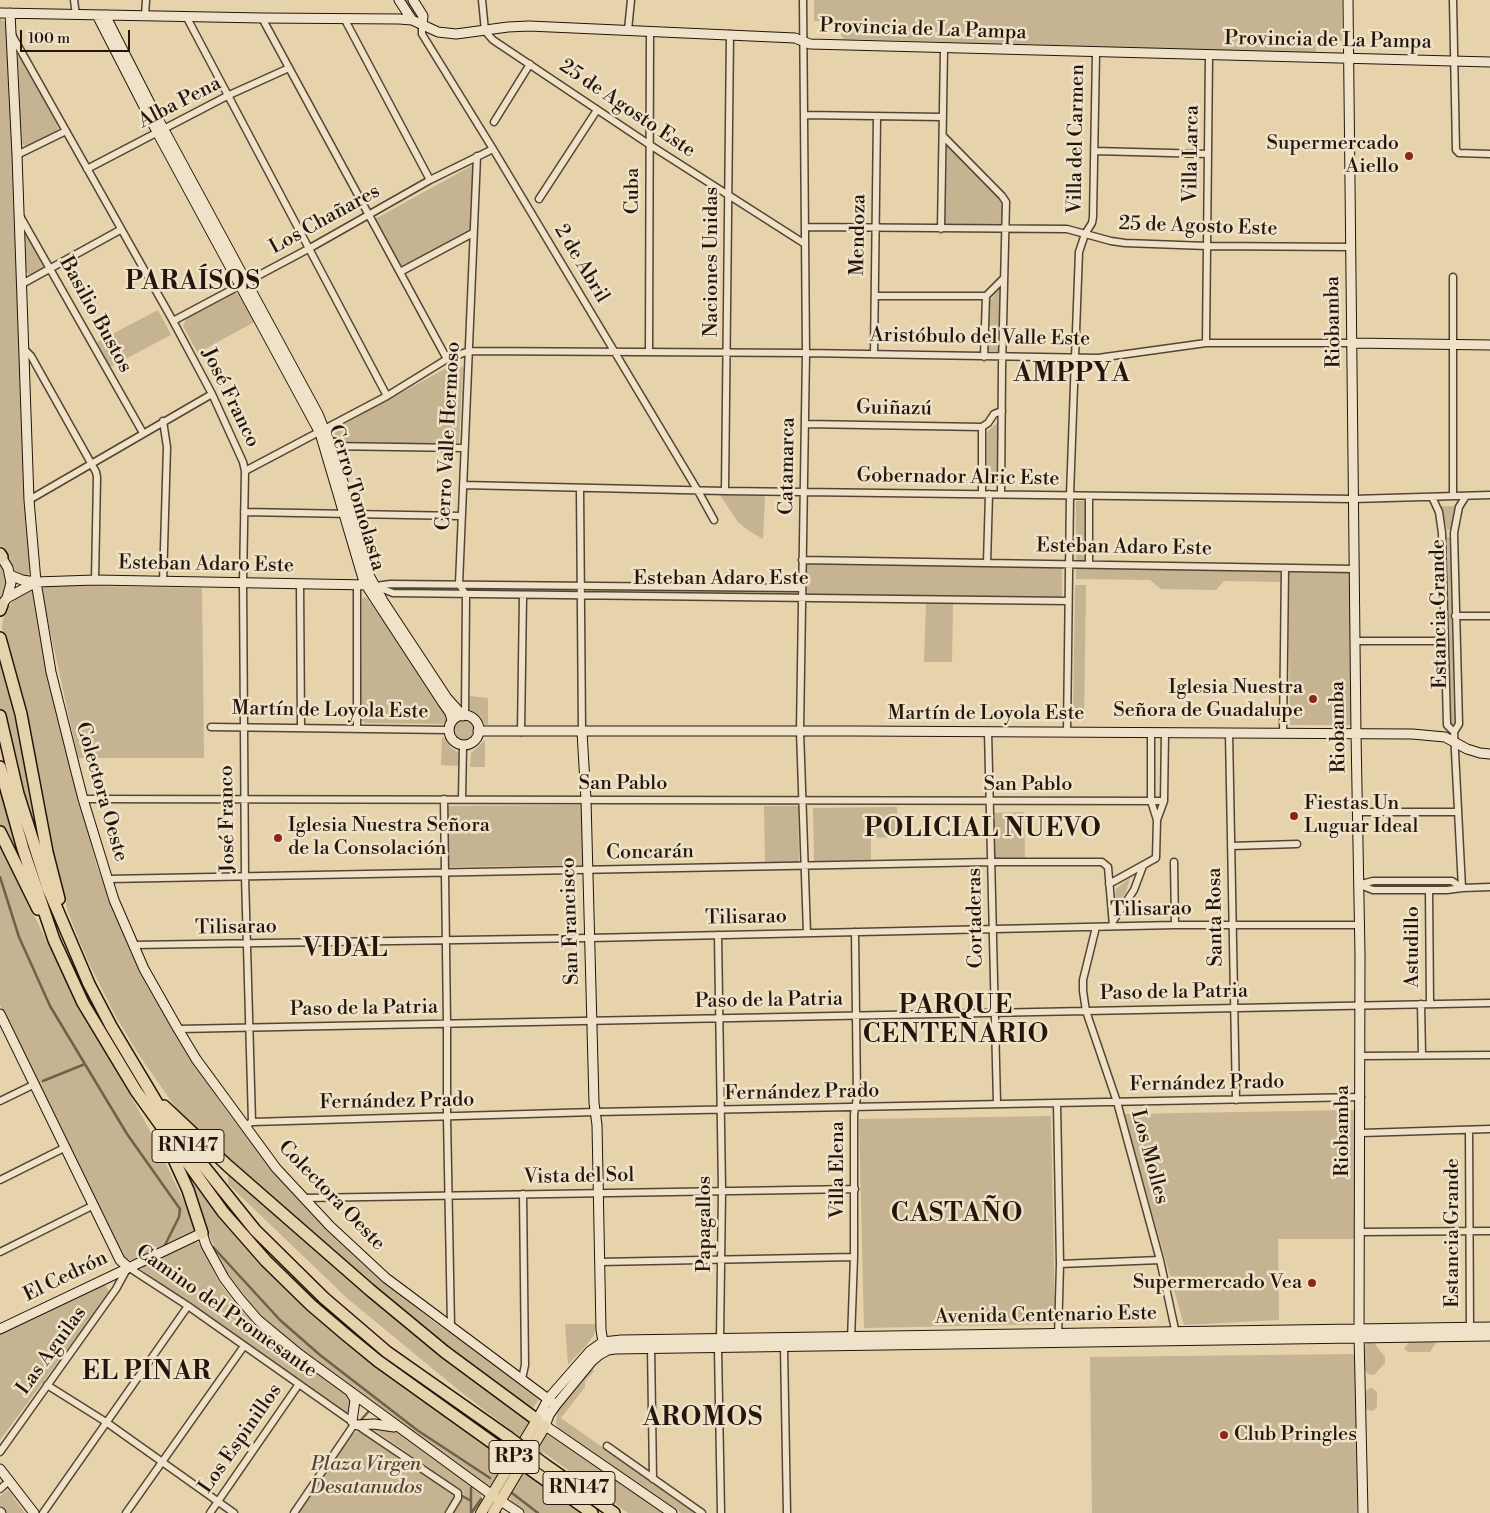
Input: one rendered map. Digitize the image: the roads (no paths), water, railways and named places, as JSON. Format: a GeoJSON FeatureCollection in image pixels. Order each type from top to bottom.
{"type":"FeatureCollection","features":[{"type":"Feature","properties":{"kind":"highway"},"geometry":{"type":"LineString","coordinates":[[0,638],[21,714],[47,852],[66,933]]}},
{"type":"Feature","properties":{"kind":"highway","name":"RN147"},"geometry":{"type":"LineString","coordinates":[[0,716],[8,754],[34,847],[66,933],[89,984],[111,1026],[169,1123],[255,1230],[324,1298],[386,1352],[614,1513]]}},
{"type":"Feature","properties":{"kind":"highway","name":"RN147"},"geometry":{"type":"LineString","coordinates":[[0,767],[18,833],[54,940],[83,1003],[136,1091],[223,1212],[266,1261],[311,1305],[378,1361],[592,1513]]}},
{"type":"Feature","properties":{"kind":"highway"},"geometry":{"type":"LineString","coordinates":[[0,832],[54,940]]}},
{"type":"Feature","properties":{"kind":"highway"},"geometry":{"type":"LineString","coordinates":[[149,1090],[209,1149],[370,1290],[445,1352],[541,1423]]}},
{"type":"Feature","properties":{"kind":"highway"},"geometry":{"type":"LineString","coordinates":[[136,1091],[170,1149],[188,1190],[202,1233]]}},
{"type":"Feature","properties":{"kind":"main road","name":"RP3"},"geometry":{"type":"LineString","coordinates":[[480,1513],[541,1423]]}},
{"type":"Feature","properties":{"kind":"main road","name":"RP3"},"geometry":{"type":"LineString","coordinates":[[493,1513],[541,1423]]}},
{"type":"Feature","properties":{"kind":"street"},"geometry":{"type":"LineString","coordinates":[[74,0],[76,15]]}},
{"type":"Feature","properties":{"kind":"street"},"geometry":{"type":"LineString","coordinates":[[145,16],[146,0]]}},
{"type":"Feature","properties":{"kind":"street"},"geometry":{"type":"LineString","coordinates":[[399,0],[412,20]]}},
{"type":"Feature","properties":{"kind":"street"},"geometry":{"type":"LineString","coordinates":[[413,0],[423,16],[422,25]]}},
{"type":"Feature","properties":{"kind":"street"},"geometry":{"type":"LineString","coordinates":[[482,0],[485,31]]}},
{"type":"Feature","properties":{"kind":"street"},"geometry":{"type":"LineString","coordinates":[[628,30],[631,0]]}},
{"type":"Feature","properties":{"kind":"street","name":"Catamarca"},"geometry":{"type":"LineString","coordinates":[[803,0],[806,352],[800,731],[807,933]]}},
{"type":"Feature","properties":{"kind":"street","name":"Riobamba"},"geometry":{"type":"LineString","coordinates":[[1348,0],[1356,733],[1360,884],[1359,1334],[1363,1513]]}},
{"type":"Feature","properties":{"kind":"street"},"geometry":{"type":"LineString","coordinates":[[1454,0],[1456,150],[1459,153],[1490,154]]}},
{"type":"Feature","properties":{"kind":"street","name":"Provincia de La Pampa"},"geometry":{"type":"LineString","coordinates":[[0,13],[262,18],[399,18],[412,20],[438,32],[456,34],[529,26],[795,38],[810,44],[1490,62]]}},
{"type":"Feature","properties":{"kind":"street","name":"Colectora Oeste"},"geometry":{"type":"LineString","coordinates":[[10,13],[29,500],[36,582],[51,672],[83,799],[114,900],[144,969],[196,1059],[248,1123],[276,1168],[354,1249],[386,1278],[556,1405]]}},
{"type":"Feature","properties":{"kind":"street","name":"Cerro Tomolasta"},"geometry":{"type":"LineString","coordinates":[[101,15],[160,130],[322,431],[348,514],[360,572],[366,585],[450,713],[450,725]]}},
{"type":"Feature","properties":{"kind":"street"},"geometry":{"type":"LineString","coordinates":[[186,16],[387,396]]}},
{"type":"Feature","properties":{"kind":"street"},"geometry":{"type":"LineString","coordinates":[[262,18],[448,359]]}},
{"type":"Feature","properties":{"kind":"street"},"geometry":{"type":"LineString","coordinates":[[344,18],[430,180]]}},
{"type":"Feature","properties":{"kind":"street","name":"2 de Abril"},"geometry":{"type":"LineString","coordinates":[[422,25],[422,34],[493,148],[698,490],[714,520]]}},
{"type":"Feature","properties":{"kind":"street","name":"25 de Agosto Este"},"geometry":{"type":"LineString","coordinates":[[485,31],[493,40],[597,110],[805,244]]}},
{"type":"Feature","properties":{"kind":"street","name":"Cuba"},"geometry":{"type":"LineString","coordinates":[[649,352],[650,31]]}},
{"type":"Feature","properties":{"kind":"street","name":"José Franco"},"geometry":{"type":"LineString","coordinates":[[12,34],[120,230],[173,321],[212,394],[244,462],[246,471],[243,583],[243,727],[244,876],[250,1028],[248,1123]]}},
{"type":"Feature","properties":{"kind":"street","name":"Naciones Unidas"},"geometry":{"type":"LineString","coordinates":[[725,491],[730,34]]}},
{"type":"Feature","properties":{"kind":"street"},"geometry":{"type":"LineString","coordinates":[[941,228],[944,48]]}},
{"type":"Feature","properties":{"kind":"street","name":"Villa del Carmen"},"geometry":{"type":"LineString","coordinates":[[1067,732],[1068,564],[1074,358],[1079,252],[1093,217],[1096,53]]}},
{"type":"Feature","properties":{"kind":"street","name":"Villa Larca"},"geometry":{"type":"LineString","coordinates":[[1206,344],[1209,56]]}},
{"type":"Feature","properties":{"kind":"street"},"geometry":{"type":"LineString","coordinates":[[494,122],[530,64]]}},
{"type":"Feature","properties":{"kind":"street","name":"Alba Pena"},"geometry":{"type":"LineString","coordinates":[[87,169],[227,96],[289,68]]}},
{"type":"Feature","properties":{"kind":"street"},"geometry":{"type":"LineString","coordinates":[[539,199],[597,110]]}},
{"type":"Feature","properties":{"kind":"street"},"geometry":{"type":"LineString","coordinates":[[804,115],[942,117]]}},
{"type":"Feature","properties":{"kind":"street","name":"Mendoza"},"geometry":{"type":"LineString","coordinates":[[874,354],[877,116]]}},
{"type":"Feature","properties":{"kind":"street"},"geometry":{"type":"LineString","coordinates":[[17,155],[66,131]]}},
{"type":"Feature","properties":{"kind":"street"},"geometry":{"type":"LineString","coordinates":[[943,136],[1006,202],[1001,494]]}},
{"type":"Feature","properties":{"kind":"street","name":"Los Chañares"},"geometry":{"type":"LineString","coordinates":[[173,321],[310,248],[430,180],[493,148]]}},
{"type":"Feature","properties":{"kind":"street"},"geometry":{"type":"LineString","coordinates":[[1095,151],[1208,154]]}},
{"type":"Feature","properties":{"kind":"street","name":"Cerro Valle Hermoso"},"geometry":{"type":"LineString","coordinates":[[459,584],[477,156]]}},
{"type":"Feature","properties":{"kind":"street","name":"Basilio Bustos"},"geometry":{"type":"LineString","coordinates":[[18,213],[143,432]]}},
{"type":"Feature","properties":{"kind":"street","name":"25 de Agosto Este"},"geometry":{"type":"LineString","coordinates":[[805,227],[1066,229],[1125,243],[1207,246],[1351,247]]}},
{"type":"Feature","properties":{"kind":"street"},"geometry":{"type":"LineString","coordinates":[[22,284],[120,230]]}},
{"type":"Feature","properties":{"kind":"street"},"geometry":{"type":"LineString","coordinates":[[400,272],[473,233]]}},
{"type":"Feature","properties":{"kind":"street"},"geometry":{"type":"LineString","coordinates":[[1452,496],[1453,276]]}},
{"type":"Feature","properties":{"kind":"street"},"geometry":{"type":"LineString","coordinates":[[984,357],[986,296],[1004,278]]}},
{"type":"Feature","properties":{"kind":"street"},"geometry":{"type":"LineString","coordinates":[[875,296],[986,296]]}},
{"type":"Feature","properties":{"kind":"street","name":"Aristóbulo del Valle Este"},"geometry":{"type":"LineString","coordinates":[[469,351],[806,352],[1098,358],[1206,344],[1352,343],[1490,345]]}},
{"type":"Feature","properties":{"kind":"street"},"geometry":{"type":"LineString","coordinates":[[23,348],[31,356],[93,464],[97,477],[95,580]]}},
{"type":"Feature","properties":{"kind":"street"},"geometry":{"type":"LineString","coordinates":[[246,471],[387,396],[448,359],[469,351]]}},
{"type":"Feature","properties":{"kind":"street"},"geometry":{"type":"LineString","coordinates":[[29,500],[93,464],[143,432],[212,394]]}},
{"type":"Feature","properties":{"kind":"street"},"geometry":{"type":"LineString","coordinates":[[987,563],[982,427],[988,423],[994,414],[1002,410]]}},
{"type":"Feature","properties":{"kind":"street"},"geometry":{"type":"LineString","coordinates":[[163,421],[167,447],[163,582]]}},
{"type":"Feature","properties":{"kind":"street","name":"Guiñazú"},"geometry":{"type":"LineString","coordinates":[[805,424],[982,427]]}},
{"type":"Feature","properties":{"kind":"street"},"geometry":{"type":"LineString","coordinates":[[328,446],[464,448]]}},
{"type":"Feature","properties":{"kind":"street","name":"Gobernador Alric Este"},"geometry":{"type":"LineString","coordinates":[[462,486],[1354,499],[1490,495]]}},
{"type":"Feature","properties":{"kind":"street","name":"San Francisco"},"geometry":{"type":"LineString","coordinates":[[580,489],[582,732],[586,800],[594,1103],[597,1125],[601,1330],[606,1346]]}},
{"type":"Feature","properties":{"kind":"street"},"geometry":{"type":"LineString","coordinates":[[1089,496],[1089,564]]}},
{"type":"Feature","properties":{"kind":"street","name":"Estancia Grande"},"geometry":{"type":"LineString","coordinates":[[1462,888],[1454,737],[1459,724],[1454,533],[1459,508],[1466,496]]}},
{"type":"Feature","properties":{"kind":"street","name":"Estancia Grande"},"geometry":{"type":"LineString","coordinates":[[1432,497],[1439,512],[1442,534],[1447,725],[1454,737]]}},
{"type":"Feature","properties":{"kind":"street"},"geometry":{"type":"LineString","coordinates":[[244,512],[461,516]]}},
{"type":"Feature","properties":{"kind":"street"},"geometry":{"type":"LineString","coordinates":[[1442,534],[1454,533]]}},
{"type":"Feature","properties":{"kind":"street"},"geometry":{"type":"LineString","coordinates":[[0,556],[10,575],[11,583],[2,605]]}},
{"type":"Feature","properties":{"kind":"street","name":"Esteban Adaro Este"},"geometry":{"type":"LineString","coordinates":[[802,560],[1354,569]]}},
{"type":"Feature","properties":{"kind":"street"},"geometry":{"type":"LineString","coordinates":[[1282,733],[1285,568]]}},
{"type":"Feature","properties":{"kind":"street"},"geometry":{"type":"LineString","coordinates":[[10,575],[22,580],[36,582]]}},
{"type":"Feature","properties":{"kind":"street","name":"Esteban Adaro Este"},"geometry":{"type":"LineString","coordinates":[[36,582],[95,580],[366,585],[459,584],[802,588]]}},
{"type":"Feature","properties":{"kind":"street"},"geometry":{"type":"LineString","coordinates":[[2,605],[36,582]]}},
{"type":"Feature","properties":{"kind":"street"},"geometry":{"type":"LineString","coordinates":[[300,584],[301,727]]}},
{"type":"Feature","properties":{"kind":"street"},"geometry":{"type":"LineString","coordinates":[[459,584],[466,595],[464,716]]}},
{"type":"Feature","properties":{"kind":"street"},"geometry":{"type":"LineString","coordinates":[[357,728],[366,585]]}},
{"type":"Feature","properties":{"kind":"street","name":"Cerro Tomolasta"},"geometry":{"type":"LineString","coordinates":[[366,585],[448,698],[464,716]]}},
{"type":"Feature","properties":{"kind":"street","name":"Esteban Adaro Este"},"geometry":{"type":"LineString","coordinates":[[366,585],[393,593],[466,595],[1068,601]]}},
{"type":"Feature","properties":{"kind":"street"},"geometry":{"type":"LineString","coordinates":[[521,732],[522,596]]}},
{"type":"Feature","properties":{"kind":"street"},"geometry":{"type":"LineString","coordinates":[[1456,616],[1490,616]]}},
{"type":"Feature","properties":{"kind":"street"},"geometry":{"type":"LineString","coordinates":[[1356,642],[1445,641]]}},
{"type":"Feature","properties":{"kind":"street"},"geometry":{"type":"LineString","coordinates":[[464,716],[476,722],[478,736],[472,743],[463,745],[451,739],[450,725],[456,717],[464,716]]}},
{"type":"Feature","properties":{"kind":"street","name":"Martín de Loyola Este"},"geometry":{"type":"LineString","coordinates":[[211,727],[357,728],[450,725]]}},
{"type":"Feature","properties":{"kind":"street","name":"Martín de Loyola Este"},"geometry":{"type":"LineString","coordinates":[[478,732],[1356,733],[1454,737],[1467,749],[1490,754]]}},
{"type":"Feature","properties":{"kind":"street","name":"Cortaderas"},"geometry":{"type":"LineString","coordinates":[[988,732],[997,1104]]}},
{"type":"Feature","properties":{"kind":"street"},"geometry":{"type":"LineString","coordinates":[[1113,924],[1109,884],[1156,858],[1157,820],[1152,801],[1151,732]]}},
{"type":"Feature","properties":{"kind":"street"},"geometry":{"type":"LineString","coordinates":[[1157,820],[1164,801],[1165,732]]}},
{"type":"Feature","properties":{"kind":"street","name":"Santa Rosa"},"geometry":{"type":"LineString","coordinates":[[1229,733],[1236,1100]]}},
{"type":"Feature","properties":{"kind":"street"},"geometry":{"type":"LineString","coordinates":[[462,800],[463,745]]}},
{"type":"Feature","properties":{"kind":"street","name":"San Pablo"},"geometry":{"type":"LineString","coordinates":[[83,799],[1164,801]]}},
{"type":"Feature","properties":{"kind":"street"},"geometry":{"type":"LineString","coordinates":[[444,799],[451,1326]]}},
{"type":"Feature","properties":{"kind":"street"},"geometry":{"type":"LineString","coordinates":[[1358,812],[1458,812]]}},
{"type":"Feature","properties":{"kind":"street"},"geometry":{"type":"LineString","coordinates":[[1231,846],[1298,844]]}},
{"type":"Feature","properties":{"kind":"street","name":"Concarán"},"geometry":{"type":"LineString","coordinates":[[108,879],[991,862],[1102,862],[1108,866],[1109,884]]}},
{"type":"Feature","properties":{"kind":"street"},"geometry":{"type":"LineString","coordinates":[[1174,862],[1174,925]]}},
{"type":"Feature","properties":{"kind":"street"},"geometry":{"type":"LineString","coordinates":[[1113,924],[1134,890],[1143,866]]}},
{"type":"Feature","properties":{"kind":"street"},"geometry":{"type":"LineString","coordinates":[[1360,884],[1373,881],[1452,881],[1462,888]]}},
{"type":"Feature","properties":{"kind":"street"},"geometry":{"type":"LineString","coordinates":[[1360,884],[1373,890],[1447,890],[1490,887]]}},
{"type":"Feature","properties":{"kind":"street","name":"Astudillo"},"geometry":{"type":"LineString","coordinates":[[1430,890],[1430,1004]]}},
{"type":"Feature","properties":{"kind":"street","name":"Tilisarao"},"geometry":{"type":"LineString","coordinates":[[133,945],[589,938],[1096,927],[1113,924],[1360,925]]}},
{"type":"Feature","properties":{"kind":"street","name":"Los Molles"},"geometry":{"type":"LineString","coordinates":[[1096,927],[1082,991],[1086,1011],[1117,1102],[1160,1260],[1176,1336]]}},
{"type":"Feature","properties":{"kind":"street","name":"Villa Elena"},"geometry":{"type":"LineString","coordinates":[[849,1347],[853,1337],[855,1108],[857,1098],[855,932]]}},
{"type":"Feature","properties":{"kind":"street","name":"Papagallos"},"geometry":{"type":"LineString","coordinates":[[718,935],[722,1191],[719,1343],[721,1513]]}},
{"type":"Feature","properties":{"kind":"street","name":"Paso de la Patria"},"geometry":{"type":"LineString","coordinates":[[178,1029],[1490,1003]]}},
{"type":"Feature","properties":{"kind":"street","name":"Astudillo"},"geometry":{"type":"LineString","coordinates":[[1421,1004],[1422,1055]]}},
{"type":"Feature","properties":{"kind":"street","name":"Camino del Promesante"},"geometry":{"type":"LineString","coordinates":[[1,1020],[35,1084],[120,1260],[458,1493],[458,1498],[449,1513]]}},
{"type":"Feature","properties":{"kind":"street"},"geometry":{"type":"LineString","coordinates":[[1361,1056],[1490,1055]]}},
{"type":"Feature","properties":{"kind":"street"},"geometry":{"type":"LineString","coordinates":[[0,1101],[35,1084]]}},
{"type":"Feature","properties":{"kind":"street","name":"Fernández Prado"},"geometry":{"type":"LineString","coordinates":[[248,1123],[595,1112],[720,1111],[1361,1096]]}},
{"type":"Feature","properties":{"kind":"street"},"geometry":{"type":"LineString","coordinates":[[1057,1103],[1060,1264],[1058,1337]]}},
{"type":"Feature","properties":{"kind":"street"},"geometry":{"type":"LineString","coordinates":[[1360,1133],[1490,1129]]}},
{"type":"Feature","properties":{"kind":"street","name":"Estancia Grande"},"geometry":{"type":"LineString","coordinates":[[1469,1130],[1470,1332]]}},
{"type":"Feature","properties":{"kind":"street"},"geometry":{"type":"LineString","coordinates":[[0,1180],[66,1147]]}},
{"type":"Feature","properties":{"kind":"street","name":"Vista del Sol"},"geometry":{"type":"LineString","coordinates":[[304,1198],[855,1189]]}},
{"type":"Feature","properties":{"kind":"street"},"geometry":{"type":"LineString","coordinates":[[522,1380],[525,1365],[523,1194]]}},
{"type":"Feature","properties":{"kind":"street"},"geometry":{"type":"LineString","coordinates":[[0,1252],[94,1206]]}},
{"type":"Feature","properties":{"kind":"street"},"geometry":{"type":"LineString","coordinates":[[1360,1232],[1490,1231]]}},
{"type":"Feature","properties":{"kind":"street"},"geometry":{"type":"LineString","coordinates":[[202,1233],[206,1245],[224,1278],[238,1298],[258,1320],[299,1354],[514,1512]]}},
{"type":"Feature","properties":{"kind":"street","name":"El Cedrón"},"geometry":{"type":"LineString","coordinates":[[0,1329],[202,1233]]}},
{"type":"Feature","properties":{"kind":"street"},"geometry":{"type":"LineString","coordinates":[[599,1262],[854,1257]]}},
{"type":"Feature","properties":{"kind":"street"},"geometry":{"type":"LineString","coordinates":[[1060,1264],[1160,1260]]}},
{"type":"Feature","properties":{"kind":"street","name":"Las Aguilas"},"geometry":{"type":"LineString","coordinates":[[0,1452],[119,1285],[128,1267]]}},
{"type":"Feature","properties":{"kind":"street"},"geometry":{"type":"LineString","coordinates":[[43,1513],[188,1306]]}},
{"type":"Feature","properties":{"kind":"street","name":"Avenida Centenario Este"},"geometry":{"type":"LineString","coordinates":[[1470,1332],[1490,1327]]}},
{"type":"Feature","properties":{"kind":"street","name":"Avenida Centenario Este"},"geometry":{"type":"LineString","coordinates":[[606,1346],[621,1340],[651,1345],[853,1337],[1058,1337],[1470,1332],[1490,1336]]}},
{"type":"Feature","properties":{"kind":"street","name":"Avenida Centenario Este"},"geometry":{"type":"LineString","coordinates":[[719,1343],[784,1347],[849,1347],[1058,1337]]}},
{"type":"Feature","properties":{"kind":"street"},"geometry":{"type":"LineString","coordinates":[[651,1345],[653,1478]]}},
{"type":"Feature","properties":{"kind":"street"},"geometry":{"type":"LineString","coordinates":[[126,1513],[244,1346]]}},
{"type":"Feature","properties":{"kind":"street"},"geometry":{"type":"LineString","coordinates":[[548,1399],[590,1351],[606,1346]]}},
{"type":"Feature","properties":{"kind":"street"},"geometry":{"type":"LineString","coordinates":[[556,1405],[592,1360],[606,1346]]}},
{"type":"Feature","properties":{"kind":"street"},"geometry":{"type":"LineString","coordinates":[[784,1347],[787,1513]]}},
{"type":"Feature","properties":{"kind":"street","name":"Los Espinillos"},"geometry":{"type":"LineString","coordinates":[[210,1513],[299,1384]]}},
{"type":"Feature","properties":{"kind":"street"},"geometry":{"type":"LineString","coordinates":[[47,1385],[106,1422],[234,1513]]}},
{"type":"Feature","properties":{"kind":"street"},"geometry":{"type":"LineString","coordinates":[[294,1513],[355,1423],[355,1400],[350,1391]]}},
{"type":"Feature","properties":{"kind":"street","name":"RP3"},"geometry":{"type":"LineString","coordinates":[[541,1423],[548,1399]]}},
{"type":"Feature","properties":{"kind":"street","name":"RP3"},"geometry":{"type":"LineString","coordinates":[[541,1423],[556,1405]]}},
{"type":"Feature","properties":{"kind":"street"},"geometry":{"type":"LineString","coordinates":[[355,1423],[398,1427]]}},
{"type":"Feature","properties":{"kind":"street"},"geometry":{"type":"LineString","coordinates":[[541,1423],[672,1513]]}},
{"type":"Feature","properties":{"kind":"street"},"geometry":{"type":"LineString","coordinates":[[607,1446],[702,1513]]}},
{"type":"Feature","properties":{"kind":"street"},"geometry":{"type":"LineString","coordinates":[[0,1469],[34,1513]]}},
{"type":"Feature","properties":{"kind":"street"},"geometry":{"type":"LineString","coordinates":[[0,1489],[9,1481]]}},
{"type":"Feature","properties":{"kind":"waterway"},"geometry":{"type":"LineString","coordinates":[[406,0],[417,19]]}},
{"type":"Feature","properties":{"kind":"waterway"},"geometry":{"type":"LineString","coordinates":[[0,877],[19,937],[50,1006],[127,1134],[180,1209],[179,1217],[164,1247]]}},
{"type":"Feature","properties":{"kind":"waterway"},"geometry":{"type":"LineString","coordinates":[[43,1081],[85,1064]]}},
{"type":"Feature","properties":{"kind":"waterway"},"geometry":{"type":"LineString","coordinates":[[213,1247],[280,1320],[320,1355],[417,1430],[490,1478]]}},
{"type":"Feature","properties":{"kind":"waterway"},"geometry":{"type":"LineString","coordinates":[[360,1421],[369,1411]]}},
{"type":"Feature","properties":{"kind":"waterway"},"geometry":{"type":"LineString","coordinates":[[471,1488],[471,1513]]}},
{"type":"Feature","properties":{"kind":"waterway"},"geometry":{"type":"LineString","coordinates":[[512,1493],[538,1513]]}},
{"type":"Feature","properties":{"kind":"waterway"},"geometry":{"type":"LineString","coordinates":[[459,1494],[471,1501]]}},
{"type":"Feature","properties":{"kind":"waterway"},"geometry":{"type":"LineString","coordinates":[[472,1512],[481,1499]]}},
{"type":"Feature","properties":{"kind":"place","name":"Supermercado Aiello"},"geometry":{"type":"Point","coordinates":[1409,156]}},
{"type":"Feature","properties":{"kind":"place","name":"Iglesia Nuestra Señora de Guadalupe"},"geometry":{"type":"Point","coordinates":[1313,699]}},
{"type":"Feature","properties":{"kind":"place","name":"Fiestas Un Luguar Ideal"},"geometry":{"type":"Point","coordinates":[1294,816]}},
{"type":"Feature","properties":{"kind":"place","name":"Iglesia Nuestra Señora de la Consolación"},"geometry":{"type":"Point","coordinates":[278,838]}},
{"type":"Feature","properties":{"kind":"place","name":"Supermercado Vea"},"geometry":{"type":"Point","coordinates":[1312,1283]}},
{"type":"Feature","properties":{"kind":"place","name":"Club Pringles"},"geometry":{"type":"Point","coordinates":[1224,1435]}},
{"type":"Feature","properties":{"kind":"district","name":"PARAÍSOS"},"geometry":{"type":"Point","coordinates":[193,283]}},
{"type":"Feature","properties":{"kind":"district","name":"AMPPYA"},"geometry":{"type":"Point","coordinates":[1072,375]}},
{"type":"Feature","properties":{"kind":"district","name":"POLICIAL NUEVO"},"geometry":{"type":"Point","coordinates":[983,830]}},
{"type":"Feature","properties":{"kind":"district","name":"VIDAL"},"geometry":{"type":"Point","coordinates":[346,950]}},
{"type":"Feature","properties":{"kind":"district","name":"PARQUE CENTENARIO"},"geometry":{"type":"Point","coordinates":[956,1022]}},
{"type":"Feature","properties":{"kind":"district","name":"CASTAÑO"},"geometry":{"type":"Point","coordinates":[957,1215]}},
{"type":"Feature","properties":{"kind":"district","name":"EL PINAR"},"geometry":{"type":"Point","coordinates":[147,1373]}},
{"type":"Feature","properties":{"kind":"district","name":"AROMOS"},"geometry":{"type":"Point","coordinates":[703,1419]}},
{"type":"Feature","properties":{"kind":"park label","name":"Plaza Virgen Desatanudos"},"geometry":{"type":"Point","coordinates":[366,1476]}}]}
